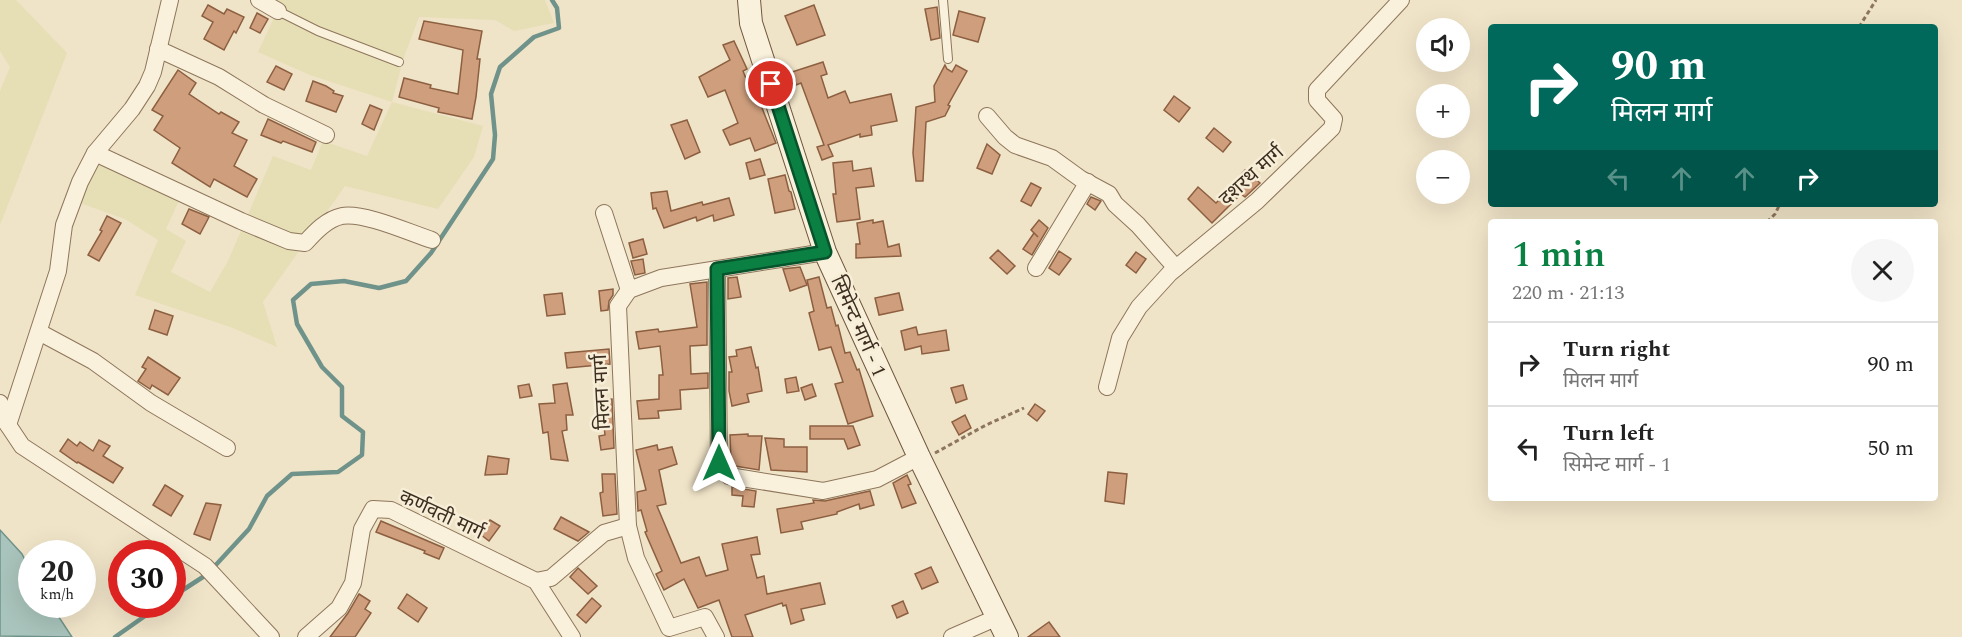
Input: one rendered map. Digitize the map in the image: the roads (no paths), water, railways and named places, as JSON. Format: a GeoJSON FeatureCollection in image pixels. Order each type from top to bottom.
{"type":"FeatureCollection","features":[{"type":"Feature","properties":{"kind":"street"},"geometry":{"type":"LineString","coordinates":[[8,425],[58,272],[64,225],[80,182],[95,153],[132,109],[147,86],[170,0]]}},
{"type":"Feature","properties":{"kind":"street"},"geometry":{"type":"LineString","coordinates":[[259,0],[278,11]]}},
{"type":"Feature","properties":{"kind":"street","name":"सिमेन्ट मार्ग - 1"},"geometry":{"type":"LineString","coordinates":[[749,0],[752,23],[825,252],[920,459],[1003,627]]}},
{"type":"Feature","properties":{"kind":"street","name":"दशरथ मार्ग"},"geometry":{"type":"LineString","coordinates":[[1107,387],[1120,338],[1139,307],[1176,268],[1257,201],[1332,128],[1334,119],[1317,100],[1317,90],[1401,0]]}},
{"type":"Feature","properties":{"kind":"street"},"geometry":{"type":"LineString","coordinates":[[158,49],[219,77],[264,105],[326,135]]}},
{"type":"Feature","properties":{"kind":"street"},"geometry":{"type":"LineString","coordinates":[[987,116],[1005,137],[1016,145],[1052,158],[1109,194],[1115,204],[1138,225],[1176,268]]}},
{"type":"Feature","properties":{"kind":"street"},"geometry":{"type":"LineString","coordinates":[[95,153],[289,241],[305,243],[318,228],[341,216],[360,216],[432,240]]}},
{"type":"Feature","properties":{"kind":"street"},"geometry":{"type":"LineString","coordinates":[[1036,268],[1088,182]]}},
{"type":"Feature","properties":{"kind":"street"},"geometry":{"type":"LineString","coordinates":[[604,213],[629,290],[661,278],[825,252]]}},
{"type":"Feature","properties":{"kind":"street"},"geometry":{"type":"LineString","coordinates":[[717,269],[719,463],[729,476],[824,491],[877,479],[920,459]]}},
{"type":"Feature","properties":{"kind":"street","name":"मिलन मार्ग"},"geometry":{"type":"LineString","coordinates":[[629,290],[618,306],[628,526],[636,558],[669,628],[705,617],[716,637]]}},
{"type":"Feature","properties":{"kind":"street"},"geometry":{"type":"LineString","coordinates":[[39,332],[93,361],[151,403],[227,448]]}},
{"type":"Feature","properties":{"kind":"street"},"geometry":{"type":"LineString","coordinates":[[0,403],[8,425],[22,446],[205,566],[271,637]]}},
{"type":"Feature","properties":{"kind":"street","name":"कर्णवती मार्ग"},"geometry":{"type":"LineString","coordinates":[[306,637],[339,608],[353,583],[362,529],[373,509],[391,510],[536,581]]}},
{"type":"Feature","properties":{"kind":"street"},"geometry":{"type":"LineString","coordinates":[[572,637],[536,581],[551,578],[604,533],[628,526]]}},
{"type":"Feature","properties":{"kind":"street"},"geometry":{"type":"LineString","coordinates":[[952,637],[1003,627]]}},
{"type":"Feature","properties":{"kind":"lane"},"geometry":{"type":"LineString","coordinates":[[944,0],[948,59]]}},
{"type":"Feature","properties":{"kind":"lane"},"geometry":{"type":"LineString","coordinates":[[278,11],[318,31],[399,62]]}},
{"type":"Feature","properties":{"kind":"water"},"geometry":{"type":"Polygon","coordinates":[[[0,530],[18,550],[18,618],[60,618],[72,637],[0,636],[0,530]]]}},
{"type":"Feature","properties":{"kind":"waterway"},"geometry":{"type":"LineString","coordinates":[[213,568],[249,529],[267,496],[292,474],[338,472],[362,455],[363,432],[342,416],[342,387],[322,367],[297,324],[293,300],[311,284],[344,281],[379,288],[406,281],[431,253],[493,159],[495,135],[491,94],[500,67],[534,37],[559,28],[557,8],[552,0]]}},
{"type":"Feature","properties":{"kind":"waterway"},"geometry":{"type":"LineString","coordinates":[[186,588],[206,575]]}},
{"type":"Feature","properties":{"kind":"waterway"},"geometry":{"type":"LineString","coordinates":[[115,637],[142,618]]}}]}
